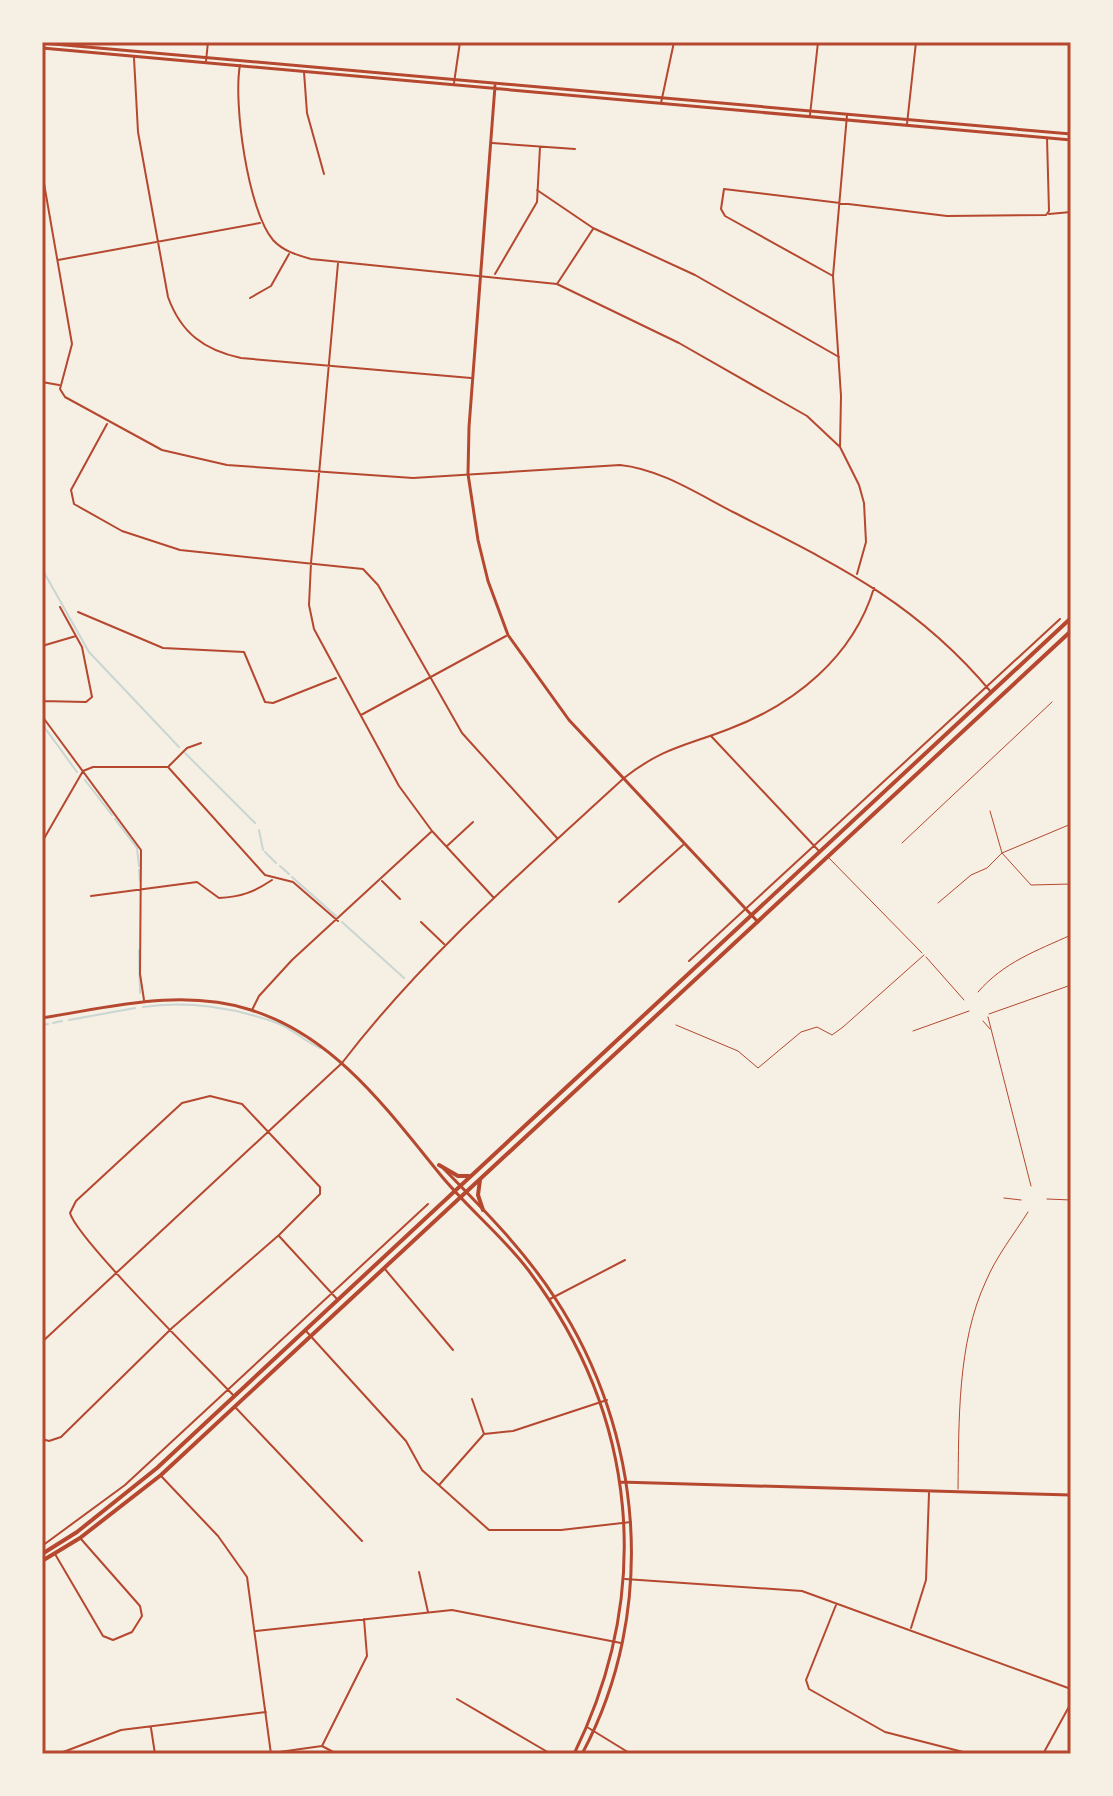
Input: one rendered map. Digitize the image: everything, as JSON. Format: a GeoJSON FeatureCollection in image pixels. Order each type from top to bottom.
{"type":"FeatureCollection","features":[{"type":"Feature","properties":{"kind":"main road"},"geometry":{"type":"LineString","coordinates":[[42,46],[207,58],[1071,137]]}},
{"type":"Feature","properties":{"kind":"main road"},"geometry":{"type":"LineString","coordinates":[[207,58],[304,71],[454,80]]}},
{"type":"Feature","properties":{"kind":"main road"},"geometry":{"type":"LineString","coordinates":[[495,85],[471,378],[468,474],[488,581],[508,635],[555,703],[758,922]]}},
{"type":"Feature","properties":{"kind":"main road"},"geometry":{"type":"LineString","coordinates":[[42,1554],[128,1492],[234,1396],[993,694],[1071,618]]}},
{"type":"Feature","properties":{"kind":"main road"},"geometry":{"type":"LineString","coordinates":[[42,1561],[80,1538],[161,1475],[1071,631]]}},
{"type":"Feature","properties":{"kind":"main road"},"geometry":{"type":"LineString","coordinates":[[42,1018],[144,1001],[196,1000],[252,1010],[305,1035],[342,1063],[426,1154],[460,1197],[513,1252],[549,1300],[574,1341],[600,1402],[620,1482],[626,1523],[625,1579],[616,1641],[587,1727],[574,1754]]}},
{"type":"Feature","properties":{"kind":"main road"},"geometry":{"type":"LineString","coordinates":[[426,1154],[483,1210],[554,1296],[579,1337],[607,1400],[627,1482],[632,1522],[631,1579],[622,1643],[594,1732],[582,1754]]}},
{"type":"Feature","properties":{"kind":"main road"},"geometry":{"type":"LineString","coordinates":[[439,1165],[458,1176],[470,1176]]}},
{"type":"Feature","properties":{"kind":"main road"},"geometry":{"type":"LineString","coordinates":[[481,1178],[478,1195],[483,1210]]}},
{"type":"Feature","properties":{"kind":"main road"},"geometry":{"type":"LineString","coordinates":[[454,1202],[467,1203]]}},
{"type":"Feature","properties":{"kind":"main road"},"geometry":{"type":"LineString","coordinates":[[620,1482],[1071,1495]]}},
{"type":"Feature","properties":{"kind":"main road"},"geometry":{"type":"LineString","coordinates":[[628,1493],[638,1482]]}},
{"type":"Feature","properties":{"kind":"street"},"geometry":{"type":"LineString","coordinates":[[207,58],[208,42]]}},
{"type":"Feature","properties":{"kind":"street"},"geometry":{"type":"LineString","coordinates":[[454,80],[460,42]]}},
{"type":"Feature","properties":{"kind":"street"},"geometry":{"type":"LineString","coordinates":[[661,100],[674,42]]}},
{"type":"Feature","properties":{"kind":"street"},"geometry":{"type":"LineString","coordinates":[[810,112],[818,42]]}},
{"type":"Feature","properties":{"kind":"street"},"geometry":{"type":"LineString","coordinates":[[907,121],[916,42]]}},
{"type":"Feature","properties":{"kind":"street"},"geometry":{"type":"LineString","coordinates":[[134,53],[138,132],[158,243],[175,316],[201,344],[219,354],[241,358],[471,378]]}},
{"type":"Feature","properties":{"kind":"street"},"geometry":{"type":"LineString","coordinates":[[240,64],[237,101],[262,223],[273,240],[290,253],[338,262],[494,275],[557,284],[676,342],[807,416],[840,447]]}},
{"type":"Feature","properties":{"kind":"street"},"geometry":{"type":"LineString","coordinates":[[304,71],[307,113],[324,174]]}},
{"type":"Feature","properties":{"kind":"street"},"geometry":{"type":"LineString","coordinates":[[847,116],[833,276],[839,357],[840,447],[864,503],[866,542],[856,575]]}},
{"type":"Feature","properties":{"kind":"street"},"geometry":{"type":"LineString","coordinates":[[1047,134],[1048,214]]}},
{"type":"Feature","properties":{"kind":"street"},"geometry":{"type":"LineString","coordinates":[[491,143],[575,149]]}},
{"type":"Feature","properties":{"kind":"street"},"geometry":{"type":"LineString","coordinates":[[494,275],[537,202],[540,147]]}},
{"type":"Feature","properties":{"kind":"street"},"geometry":{"type":"LineString","coordinates":[[42,172],[72,344],[60,385],[65,397],[108,422],[162,450],[227,465],[413,478],[620,465],[635,468],[686,487],[875,586],[936,635],[993,694]]}},
{"type":"Feature","properties":{"kind":"street"},"geometry":{"type":"LineString","coordinates":[[833,276],[725,216],[722,192],[729,188],[947,216],[1071,212]]}},
{"type":"Feature","properties":{"kind":"street"},"geometry":{"type":"LineString","coordinates":[[537,190],[593,228],[695,275],[839,357]]}},
{"type":"Feature","properties":{"kind":"street"},"geometry":{"type":"LineString","coordinates":[[57,260],[262,223]]}},
{"type":"Feature","properties":{"kind":"street"},"geometry":{"type":"LineString","coordinates":[[557,284],[593,228]]}},
{"type":"Feature","properties":{"kind":"street"},"geometry":{"type":"LineString","coordinates":[[250,298],[271,286],[290,253]]}},
{"type":"Feature","properties":{"kind":"street"},"geometry":{"type":"LineString","coordinates":[[338,262],[311,563],[309,605],[314,629],[337,677],[399,786],[432,831],[495,899]]}},
{"type":"Feature","properties":{"kind":"street"},"geometry":{"type":"LineString","coordinates":[[42,382],[60,385]]}},
{"type":"Feature","properties":{"kind":"street"},"geometry":{"type":"LineString","coordinates":[[108,422],[71,490],[74,504],[122,531],[180,550],[356,565],[371,574],[462,733],[558,839]]}},
{"type":"Feature","properties":{"kind":"street"},"geometry":{"type":"LineString","coordinates":[[42,1342],[342,1063],[382,1010],[445,945],[624,778],[646,760],[673,746],[710,736],[770,709],[827,668],[850,642],[875,586]]}},
{"type":"Feature","properties":{"kind":"street"},"geometry":{"type":"LineString","coordinates":[[44,701],[90,701],[88,663],[60,607]]}},
{"type":"Feature","properties":{"kind":"street"},"geometry":{"type":"LineString","coordinates":[[78,612],[163,648],[244,652],[265,702],[273,703],[337,677]]}},
{"type":"Feature","properties":{"kind":"street"},"geometry":{"type":"LineString","coordinates":[[689,961],[1060,619]]}},
{"type":"Feature","properties":{"kind":"street"},"geometry":{"type":"LineString","coordinates":[[360,716],[508,635]]}},
{"type":"Feature","properties":{"kind":"street"},"geometry":{"type":"LineString","coordinates":[[42,646],[76,636]]}},
{"type":"Feature","properties":{"kind":"street"},"geometry":{"type":"LineString","coordinates":[[42,688],[42,716],[141,850],[140,974],[144,1001]]}},
{"type":"Feature","properties":{"kind":"street"},"geometry":{"type":"LineString","coordinates":[[710,736],[820,852]]}},
{"type":"Feature","properties":{"kind":"street"},"geometry":{"type":"LineString","coordinates":[[42,842],[83,771],[93,767],[168,767],[187,748],[201,743]]}},
{"type":"Feature","properties":{"kind":"street"},"geometry":{"type":"LineString","coordinates":[[168,767],[265,875],[273,880],[293,882],[338,921]]}},
{"type":"Feature","properties":{"kind":"street"},"geometry":{"type":"LineString","coordinates":[[446,847],[473,822]]}},
{"type":"Feature","properties":{"kind":"street"},"geometry":{"type":"LineString","coordinates":[[252,1010],[259,996],[292,960],[338,921],[432,831]]}},
{"type":"Feature","properties":{"kind":"street"},"geometry":{"type":"LineString","coordinates":[[619,902],[684,844]]}},
{"type":"Feature","properties":{"kind":"street"},"geometry":{"type":"LineString","coordinates":[[91,896],[197,882],[219,898],[234,897],[252,894],[273,880]]}},
{"type":"Feature","properties":{"kind":"street"},"geometry":{"type":"LineString","coordinates":[[381,880],[400,899]]}},
{"type":"Feature","properties":{"kind":"street"},"geometry":{"type":"LineString","coordinates":[[421,922],[445,945]]}},
{"type":"Feature","properties":{"kind":"street"},"geometry":{"type":"LineString","coordinates":[[42,1439],[49,1441],[61,1437],[172,1328],[319,1197],[320,1187],[242,1104],[210,1096],[182,1103],[76,1201],[71,1217],[117,1271],[172,1328],[234,1396]]}},
{"type":"Feature","properties":{"kind":"street"},"geometry":{"type":"LineString","coordinates":[[42,1546],[125,1485],[428,1204]]}},
{"type":"Feature","properties":{"kind":"street"},"geometry":{"type":"LineString","coordinates":[[279,1235],[337,1299]]}},
{"type":"Feature","properties":{"kind":"street"},"geometry":{"type":"LineString","coordinates":[[549,1300],[625,1260]]}},
{"type":"Feature","properties":{"kind":"street"},"geometry":{"type":"LineString","coordinates":[[383,1267],[453,1350]]}},
{"type":"Feature","properties":{"kind":"street"},"geometry":{"type":"LineString","coordinates":[[304,1329],[406,1441],[422,1470],[483,1525],[498,1532],[632,1522]]}},
{"type":"Feature","properties":{"kind":"street"},"geometry":{"type":"LineString","coordinates":[[472,1399],[484,1434]]}},
{"type":"Feature","properties":{"kind":"street"},"geometry":{"type":"LineString","coordinates":[[439,1485],[484,1434],[513,1431],[607,1400]]}},
{"type":"Feature","properties":{"kind":"street"},"geometry":{"type":"LineString","coordinates":[[235,1406],[362,1541]]}},
{"type":"Feature","properties":{"kind":"street"},"geometry":{"type":"LineString","coordinates":[[161,1475],[243,1567],[251,1588],[271,1753],[322,1746],[337,1754]]}},
{"type":"Feature","properties":{"kind":"street"},"geometry":{"type":"LineString","coordinates":[[911,1630],[926,1580],[929,1491]]}},
{"type":"Feature","properties":{"kind":"street"},"geometry":{"type":"LineString","coordinates":[[55,1554],[103,1636],[113,1640],[132,1632],[142,1616],[140,1606],[80,1538]]}},
{"type":"Feature","properties":{"kind":"street"},"geometry":{"type":"LineString","coordinates":[[419,1572],[428,1612]]}},
{"type":"Feature","properties":{"kind":"street"},"geometry":{"type":"LineString","coordinates":[[625,1579],[778,1587],[911,1630],[1071,1689]]}},
{"type":"Feature","properties":{"kind":"street"},"geometry":{"type":"LineString","coordinates":[[836,1604],[806,1680],[809,1689],[885,1732],[971,1754]]}},
{"type":"Feature","properties":{"kind":"street"},"geometry":{"type":"LineString","coordinates":[[256,1631],[452,1610],[622,1643]]}},
{"type":"Feature","properties":{"kind":"street"},"geometry":{"type":"LineString","coordinates":[[322,1746],[367,1656],[364,1619]]}},
{"type":"Feature","properties":{"kind":"street"},"geometry":{"type":"LineString","coordinates":[[457,1699],[551,1754]]}},
{"type":"Feature","properties":{"kind":"street"},"geometry":{"type":"LineString","coordinates":[[1043,1754],[1071,1703]]}},
{"type":"Feature","properties":{"kind":"street"},"geometry":{"type":"LineString","coordinates":[[58,1754],[121,1730],[266,1712]]}},
{"type":"Feature","properties":{"kind":"street"},"geometry":{"type":"LineString","coordinates":[[150,1726],[155,1754]]}},
{"type":"Feature","properties":{"kind":"street"},"geometry":{"type":"LineString","coordinates":[[587,1727],[631,1754]]}},
{"type":"Feature","properties":{"kind":"lane"},"geometry":{"type":"LineString","coordinates":[[902,843],[1052,702]]}},
{"type":"Feature","properties":{"kind":"lane"},"geometry":{"type":"LineString","coordinates":[[990,811],[1002,853],[1031,885],[1071,884]]}},
{"type":"Feature","properties":{"kind":"lane"},"geometry":{"type":"LineString","coordinates":[[938,903],[971,875],[987,868],[1002,853],[1071,824]]}},
{"type":"Feature","properties":{"kind":"lane"},"geometry":{"type":"LineString","coordinates":[[826,856],[964,1000]]}},
{"type":"Feature","properties":{"kind":"lane"},"geometry":{"type":"LineString","coordinates":[[978,992],[996,973],[1022,956],[1071,935]]}},
{"type":"Feature","properties":{"kind":"lane"},"geometry":{"type":"LineString","coordinates":[[676,1025],[746,1055],[758,1068],[801,1032],[817,1027],[832,1035],[924,955]]}},
{"type":"Feature","properties":{"kind":"lane"},"geometry":{"type":"LineString","coordinates":[[1031,1186],[988,1016],[1071,985]]}},
{"type":"Feature","properties":{"kind":"lane"},"geometry":{"type":"LineString","coordinates":[[913,1031],[969,1011]]}},
{"type":"Feature","properties":{"kind":"lane"},"geometry":{"type":"LineString","coordinates":[[983,1021],[992,1031]]}},
{"type":"Feature","properties":{"kind":"lane"},"geometry":{"type":"LineString","coordinates":[[1004,1198],[1021,1200]]}},
{"type":"Feature","properties":{"kind":"lane"},"geometry":{"type":"LineString","coordinates":[[1047,1199],[1071,1200]]}},
{"type":"Feature","properties":{"kind":"lane"},"geometry":{"type":"LineString","coordinates":[[958,1492],[961,1397],[971,1332],[986,1280],[1028,1212]]}},
{"type":"Feature","properties":{"kind":"waterway"},"geometry":{"type":"LineString","coordinates":[[42,569],[89,652],[179,747]]}},
{"type":"Feature","properties":{"kind":"waterway"},"geometry":{"type":"LineString","coordinates":[[42,724],[77,772]]}},
{"type":"Feature","properties":{"kind":"waterway"},"geometry":{"type":"LineString","coordinates":[[185,753],[255,823]]}},
{"type":"Feature","properties":{"kind":"waterway"},"geometry":{"type":"LineString","coordinates":[[85,780],[112,815]]}},
{"type":"Feature","properties":{"kind":"waterway"},"geometry":{"type":"LineString","coordinates":[[115,819],[137,848],[139,866]]}},
{"type":"Feature","properties":{"kind":"waterway"},"geometry":{"type":"LineString","coordinates":[[259,830],[263,850]]}},
{"type":"Feature","properties":{"kind":"waterway"},"geometry":{"type":"LineString","coordinates":[[265,852],[276,863]]}},
{"type":"Feature","properties":{"kind":"waterway"},"geometry":{"type":"LineString","coordinates":[[280,866],[289,874]]}},
{"type":"Feature","properties":{"kind":"waterway"},"geometry":{"type":"LineString","coordinates":[[139,870],[140,881]]}},
{"type":"Feature","properties":{"kind":"waterway"},"geometry":{"type":"LineString","coordinates":[[292,877],[336,916]]}},
{"type":"Feature","properties":{"kind":"waterway"},"geometry":{"type":"LineString","coordinates":[[342,922],[404,978]]}},
{"type":"Feature","properties":{"kind":"waterway"},"geometry":{"type":"LineString","coordinates":[[139,950],[140,993]]}},
{"type":"Feature","properties":{"kind":"waterway"},"geometry":{"type":"LineString","coordinates":[[143,1007],[177,1004],[245,1013],[283,1026],[320,1048]]}},
{"type":"Feature","properties":{"kind":"waterway"},"geometry":{"type":"LineString","coordinates":[[69,1020],[135,1008]]}},
{"type":"Feature","properties":{"kind":"waterway"},"geometry":{"type":"LineString","coordinates":[[53,1023],[62,1021]]}},
{"type":"Feature","properties":{"kind":"waterway"},"geometry":{"type":"LineString","coordinates":[[42,1025],[48,1024]]}}]}
